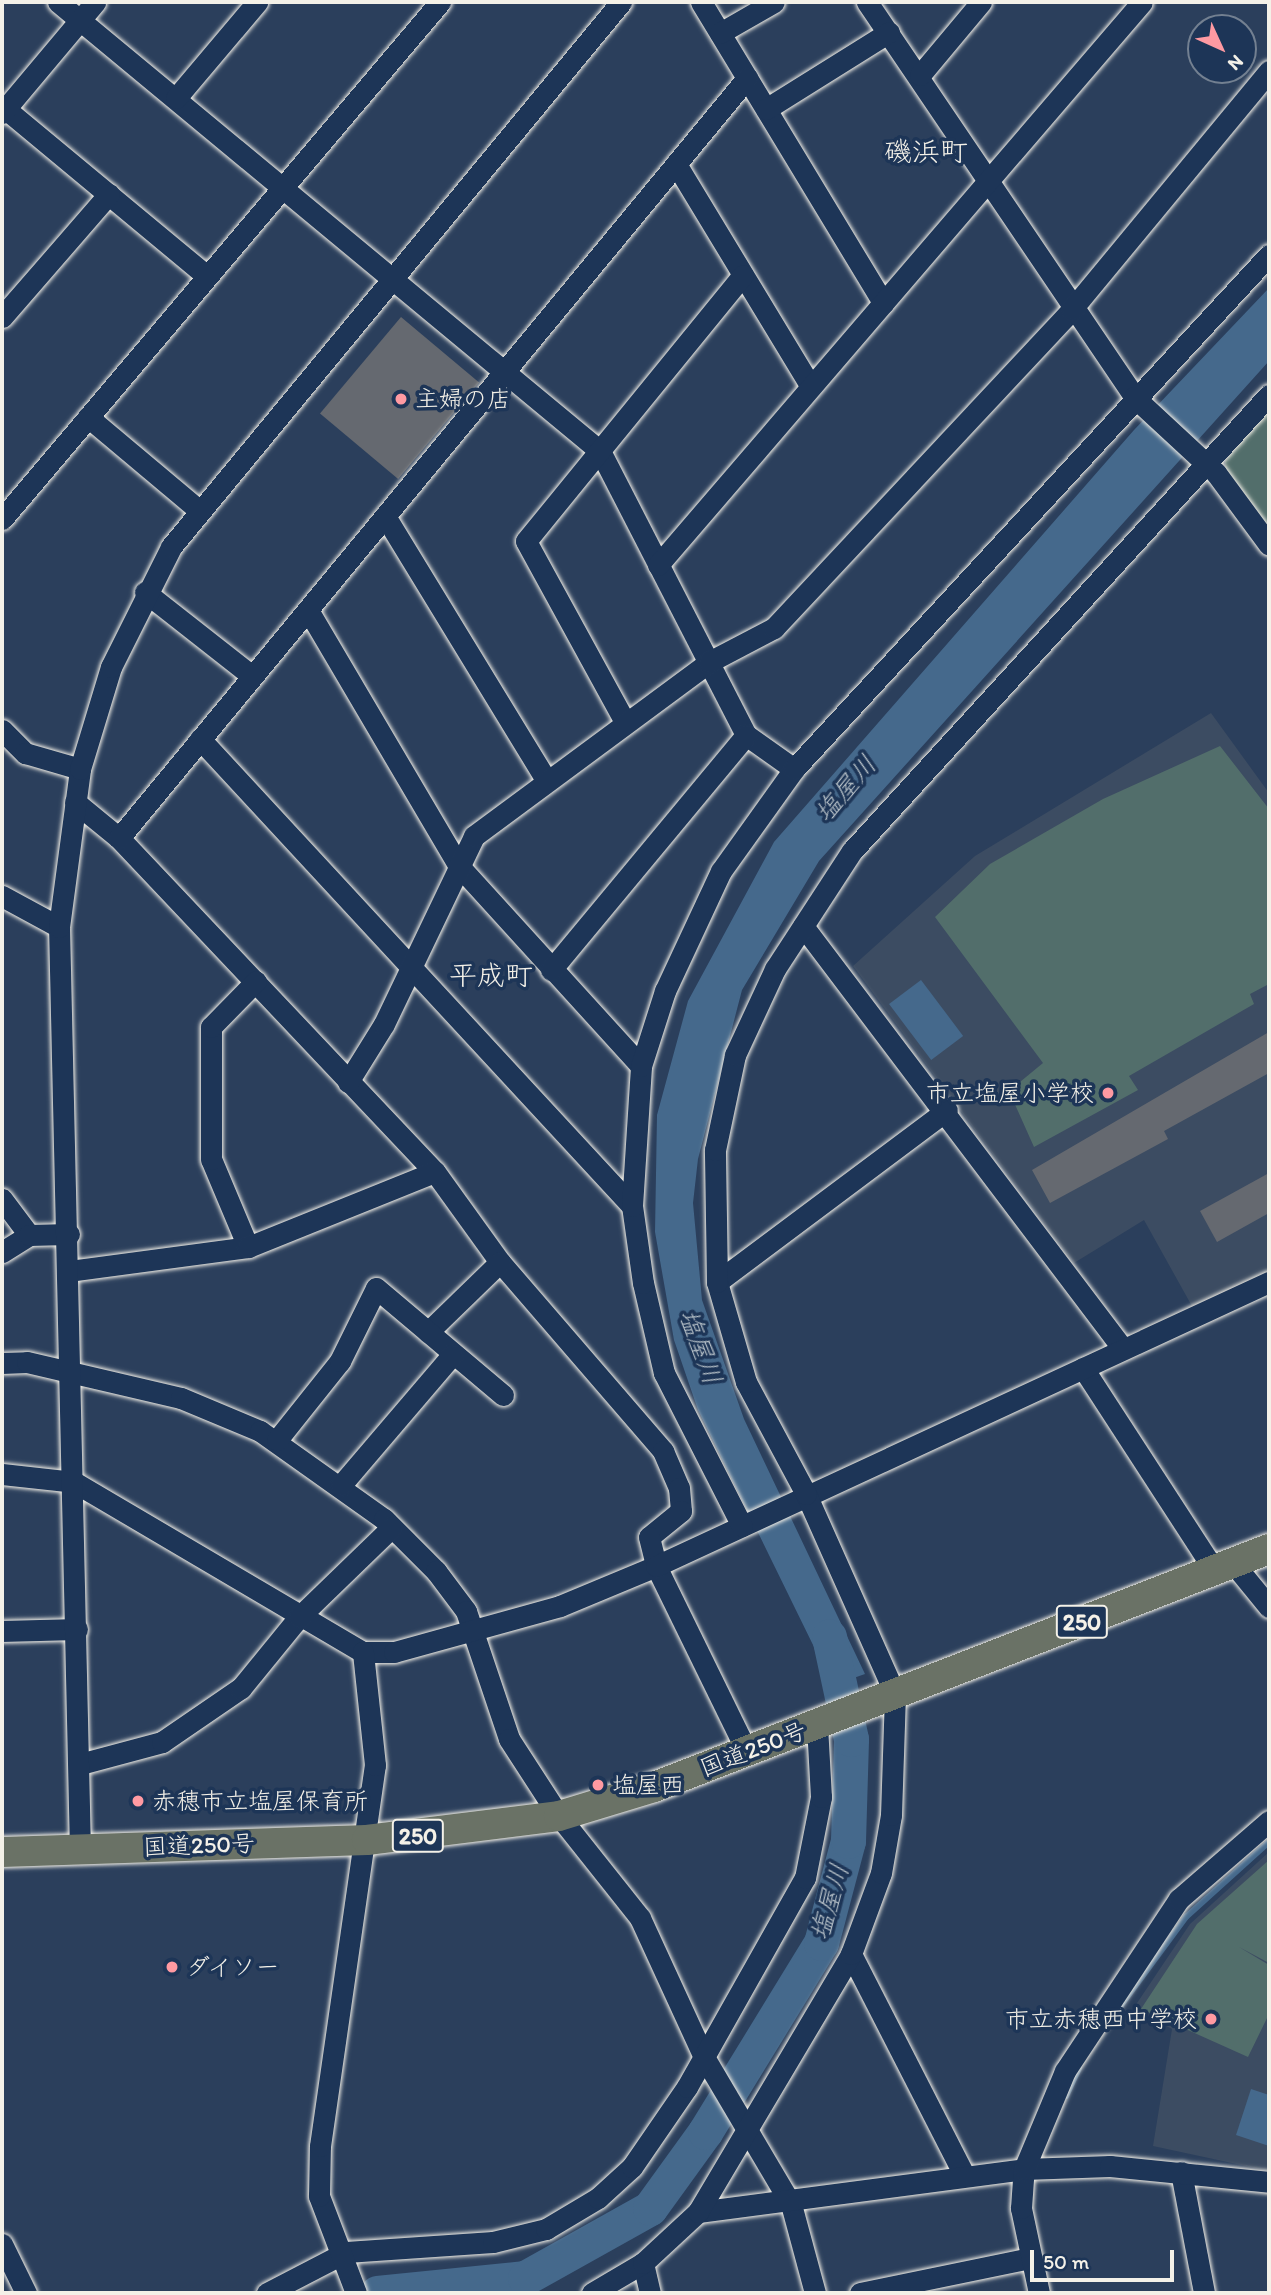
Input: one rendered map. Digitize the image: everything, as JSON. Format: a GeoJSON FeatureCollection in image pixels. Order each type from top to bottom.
{"type":"FeatureCollection","features":[{"type":"Feature","properties":{"kind":"highway","name":"国道250号"},"geometry":{"type":"LineString","coordinates":[[2,1852],[367,1840],[559,1816],[747,1752],[1269,1549]]}},
{"type":"Feature","properties":{"kind":"street"},"geometry":{"type":"LineString","coordinates":[[58,2],[394,276],[600,451],[746,735],[794,769]]}},
{"type":"Feature","properties":{"kind":"street"},"geometry":{"type":"LineString","coordinates":[[95,2],[3,109],[207,276]]}},
{"type":"Feature","properties":{"kind":"street"},"geometry":{"type":"LineString","coordinates":[[176,98],[257,2]]}},
{"type":"Feature","properties":{"kind":"street"},"geometry":{"type":"LineString","coordinates":[[2,519],[440,2]]}},
{"type":"Feature","properties":{"kind":"street"},"geometry":{"type":"LineString","coordinates":[[80,1851],[69,1234],[60,927],[80,769],[111,667],[145,592],[199,510],[621,2]]}},
{"type":"Feature","properties":{"kind":"street"},"geometry":{"type":"LineString","coordinates":[[701,2],[883,303]]}},
{"type":"Feature","properties":{"kind":"street"},"geometry":{"type":"LineString","coordinates":[[720,33],[774,2]]}},
{"type":"Feature","properties":{"kind":"street"},"geometry":{"type":"LineString","coordinates":[[867,2],[920,75],[988,183],[1134,397],[1205,466],[1269,545]]}},
{"type":"Feature","properties":{"kind":"street"},"geometry":{"type":"LineString","coordinates":[[920,75],[981,2]]}},
{"type":"Feature","properties":{"kind":"street"},"geometry":{"type":"LineString","coordinates":[[658,565],[1142,2]]}},
{"type":"Feature","properties":{"kind":"street"},"geometry":{"type":"LineString","coordinates":[[766,109],[889,32]]}},
{"type":"Feature","properties":{"kind":"street"},"geometry":{"type":"LineString","coordinates":[[348,1083],[413,963],[474,836],[546,780],[709,662],[774,628],[1072,309],[1269,71]]}},
{"type":"Feature","properties":{"kind":"street"},"geometry":{"type":"LineString","coordinates":[[119,838],[747,78]]}},
{"type":"Feature","properties":{"kind":"street"},"geometry":{"type":"LineString","coordinates":[[677,164],[810,385]]}},
{"type":"Feature","properties":{"kind":"street"},"geometry":{"type":"LineString","coordinates":[[2,317],[109,194]]}},
{"type":"Feature","properties":{"kind":"street"},"geometry":{"type":"LineString","coordinates":[[742,1526],[664,1373],[632,1206],[641,1066],[664,991],[721,871],[794,769],[1134,397],[1269,255]]}},
{"type":"Feature","properties":{"kind":"street"},"geometry":{"type":"LineString","coordinates":[[625,722],[526,541],[743,275]]}},
{"type":"Feature","properties":{"kind":"street"},"geometry":{"type":"LineString","coordinates":[[592,2293],[643,2263],[698,2212],[851,1954],[881,1873],[891,1815],[895,1694],[806,1494],[746,1382],[717,1282],[715,1150],[735,1055],[775,969],[852,850],[1269,395]]}},
{"type":"Feature","properties":{"kind":"street"},"geometry":{"type":"LineString","coordinates":[[88,416],[199,510]]}},
{"type":"Feature","properties":{"kind":"street"},"geometry":{"type":"LineString","coordinates":[[385,516],[546,780]]}},
{"type":"Feature","properties":{"kind":"street"},"geometry":{"type":"LineString","coordinates":[[145,592],[252,676]]}},
{"type":"Feature","properties":{"kind":"street"},"geometry":{"type":"LineString","coordinates":[[308,610],[459,866],[641,1066]]}},
{"type":"Feature","properties":{"kind":"street"},"geometry":{"type":"LineString","coordinates":[[2,730],[25,753],[80,769]]}},
{"type":"Feature","properties":{"kind":"street"},"geometry":{"type":"LineString","coordinates":[[551,970],[746,735]]}},
{"type":"Feature","properties":{"kind":"street"},"geometry":{"type":"LineString","coordinates":[[200,739],[413,963],[632,1206]]}},
{"type":"Feature","properties":{"kind":"street"},"geometry":{"type":"LineString","coordinates":[[75,802],[119,838],[435,1172],[500,1262],[663,1451],[679,1488],[681,1511],[649,1537],[656,1566],[747,1752]]}},
{"type":"Feature","properties":{"kind":"street"},"geometry":{"type":"LineString","coordinates":[[2,896],[60,927]]}},
{"type":"Feature","properties":{"kind":"street"},"geometry":{"type":"LineString","coordinates":[[803,926],[947,1110],[1123,1349]]}},
{"type":"Feature","properties":{"kind":"street"},"geometry":{"type":"LineString","coordinates":[[248,1247],[211,1159],[211,1027],[256,981]]}},
{"type":"Feature","properties":{"kind":"street"},"geometry":{"type":"LineString","coordinates":[[717,1282],[947,1110]]}},
{"type":"Feature","properties":{"kind":"street"},"geometry":{"type":"LineString","coordinates":[[69,1270],[248,1247],[435,1172]]}},
{"type":"Feature","properties":{"kind":"street"},"geometry":{"type":"LineString","coordinates":[[2,1199],[29,1235]]}},
{"type":"Feature","properties":{"kind":"street"},"geometry":{"type":"LineString","coordinates":[[2,1252],[29,1235],[69,1234]]}},
{"type":"Feature","properties":{"kind":"street"},"geometry":{"type":"LineString","coordinates":[[428,1332],[500,1262]]}},
{"type":"Feature","properties":{"kind":"street"},"geometry":{"type":"LineString","coordinates":[[2,1474],[74,1482],[299,1617],[363,1652],[394,1652],[560,1605],[656,1566],[806,1494],[1269,1282]]}},
{"type":"Feature","properties":{"kind":"street"},"geometry":{"type":"LineString","coordinates":[[277,1440],[340,1361],[376,1288],[452,1356],[503,1395]]}},
{"type":"Feature","properties":{"kind":"street"},"geometry":{"type":"LineString","coordinates":[[341,1485],[452,1356]]}},
{"type":"Feature","properties":{"kind":"street"},"geometry":{"type":"LineString","coordinates":[[2,1363],[72,1374],[181,1398],[277,1440],[341,1485],[392,1527],[453,1591],[473,1630],[509,1739],[559,1816],[640,1917],[704,2057],[744,2132],[791,2204],[815,2293]]}},
{"type":"Feature","properties":{"kind":"street"},"geometry":{"type":"LineString","coordinates":[[1083,1368],[1224,1567],[1269,1607]]}},
{"type":"Feature","properties":{"kind":"street"},"geometry":{"type":"LineString","coordinates":[[80,1764],[162,1742],[241,1688],[299,1617],[392,1527]]}},
{"type":"Feature","properties":{"kind":"street"},"geometry":{"type":"LineString","coordinates":[[2,1631],[77,1629]]}},
{"type":"Feature","properties":{"kind":"street"},"geometry":{"type":"LineString","coordinates":[[356,2293],[346,2252],[319,2196],[320,2146],[367,1840],[375,1765],[363,1652]]}},
{"type":"Feature","properties":{"kind":"street"},"geometry":{"type":"LineString","coordinates":[[267,2293],[346,2252],[493,2242],[546,2229],[598,2198],[632,2167],[704,2057],[805,1878],[821,1797],[817,1725]]}},
{"type":"Feature","properties":{"kind":"street"},"geometry":{"type":"LineString","coordinates":[[1039,2293],[1021,2208],[1024,2169],[1065,2071],[1179,1899],[1269,1821]]}},
{"type":"Feature","properties":{"kind":"street"},"geometry":{"type":"LineString","coordinates":[[851,1954],[964,2175]]}},
{"type":"Feature","properties":{"kind":"street"},"geometry":{"type":"LineString","coordinates":[[698,2212],[791,2204],[964,2175],[1024,2169],[1181,2172],[1269,2182]]}},
{"type":"Feature","properties":{"kind":"street"},"geometry":{"type":"LineString","coordinates":[[1181,2172],[1204,2293]]}},
{"type":"Feature","properties":{"kind":"street"},"geometry":{"type":"LineString","coordinates":[[2,2244],[26,2293]]}},
{"type":"Feature","properties":{"kind":"street"},"geometry":{"type":"LineString","coordinates":[[859,2293],[1031,2258]]}},
{"type":"Feature","properties":{"kind":"street"},"geometry":{"type":"LineString","coordinates":[[643,2263],[650,2293]]}},
{"type":"Feature","properties":{"kind":"shaded area","name":"市立塩屋小学校"},"geometry":{"type":"Polygon","coordinates":[[[1211,713],[1269,793],[1269,1275],[1193,1308],[1144,1220],[1074,1263],[853,966],[975,856],[1211,713]]]}},
{"type":"Feature","properties":{"kind":"shaded area","name":"市立赤穂西中学校"},"geometry":{"type":"Polygon","coordinates":[[[1269,1852],[1269,2171],[1153,2146],[1172,2029],[1133,2009],[1190,1924],[1269,1852]]]}},
{"type":"Feature","properties":{"kind":"green space"},"geometry":{"type":"Polygon","coordinates":[[[1269,409],[1269,537],[1226,478],[1225,461],[1269,409]]]}},
{"type":"Feature","properties":{"kind":"green space"},"geometry":{"type":"Polygon","coordinates":[[[1220,746],[1269,809],[1269,984],[1250,994],[1254,1004],[1129,1076],[1138,1090],[1034,1147],[1009,1091],[1043,1063],[935,917],[990,864],[1103,799],[1220,746]]]}},
{"type":"Feature","properties":{"kind":"green space"},"geometry":{"type":"Polygon","coordinates":[[[1269,1860],[1269,1963],[1239,1947],[1269,1965],[1269,2014],[1248,2057],[1141,2009],[1197,1924],[1269,1860]]]}},
{"type":"Feature","properties":{"kind":"water"},"geometry":{"type":"Polygon","coordinates":[[[1269,288],[1269,361],[819,861],[742,990],[698,1159],[693,1203],[702,1300],[744,1419],[865,1674],[825,1688],[814,1647],[698,1410],[674,1340],[655,1232],[657,1115],[688,1001],[774,842],[1134,430],[1269,288]]]}},
{"type":"Feature","properties":{"kind":"water"},"geometry":{"type":"Polygon","coordinates":[[[921,980],[963,1036],[931,1060],[889,1004],[921,980]]]}},
{"type":"Feature","properties":{"kind":"water"},"geometry":{"type":"Polygon","coordinates":[[[1251,2089],[1269,2095],[1269,2146],[1236,2135],[1251,2089]]]}},
{"type":"Feature","properties":{"kind":"building","name":"主婦の店"},"geometry":{"type":"Polygon","coordinates":[[[401,317],[479,383],[398,479],[320,414],[401,317]]]}},
{"type":"Feature","properties":{"kind":"building"},"geometry":{"type":"Polygon","coordinates":[[[1269,1032],[1269,1073],[1164,1131],[1168,1139],[1050,1203],[1032,1170],[1269,1032]]]}},
{"type":"Feature","properties":{"kind":"building"},"geometry":{"type":"Polygon","coordinates":[[[1269,1173],[1269,1213],[1217,1242],[1200,1211],[1269,1173]]]}},
{"type":"Feature","properties":{"kind":"waterway","name":"塩屋川"},"geometry":{"type":"LineString","coordinates":[[377,2293],[525,2278],[650,2208],[705,2132],[821,1943],[848,1841],[851,1739],[829,1636]]}},
{"type":"Feature","properties":{"kind":"waterway"},"geometry":{"type":"LineString","coordinates":[[1116,2012],[1186,1917],[1269,1842]]}},
{"type":"Feature","properties":{"kind":"waterway"},"geometry":{"type":"LineString","coordinates":[[1066,2096],[1079,2068]]}},
{"type":"Feature","properties":{"kind":"place","name":"主婦の店"},"geometry":{"type":"Point","coordinates":[401,399]}},
{"type":"Feature","properties":{"kind":"place","name":"市立塩屋小学校"},"geometry":{"type":"Point","coordinates":[1108,1093]}},
{"type":"Feature","properties":{"kind":"place","name":"塩屋西"},"geometry":{"type":"Point","coordinates":[598,1785]}},
{"type":"Feature","properties":{"kind":"place","name":"赤穂市立塩屋保育所"},"geometry":{"type":"Point","coordinates":[138,1801]}},
{"type":"Feature","properties":{"kind":"place","name":"ダイソー"},"geometry":{"type":"Point","coordinates":[172,1967]}},
{"type":"Feature","properties":{"kind":"place","name":"市立赤穂西中学校"},"geometry":{"type":"Point","coordinates":[1211,2019]}},
{"type":"Feature","properties":{"kind":"district","name":"磯浜町"},"geometry":{"type":"Point","coordinates":[926,151]}},
{"type":"Feature","properties":{"kind":"district","name":"平成町"},"geometry":{"type":"Point","coordinates":[491,975]}}]}
